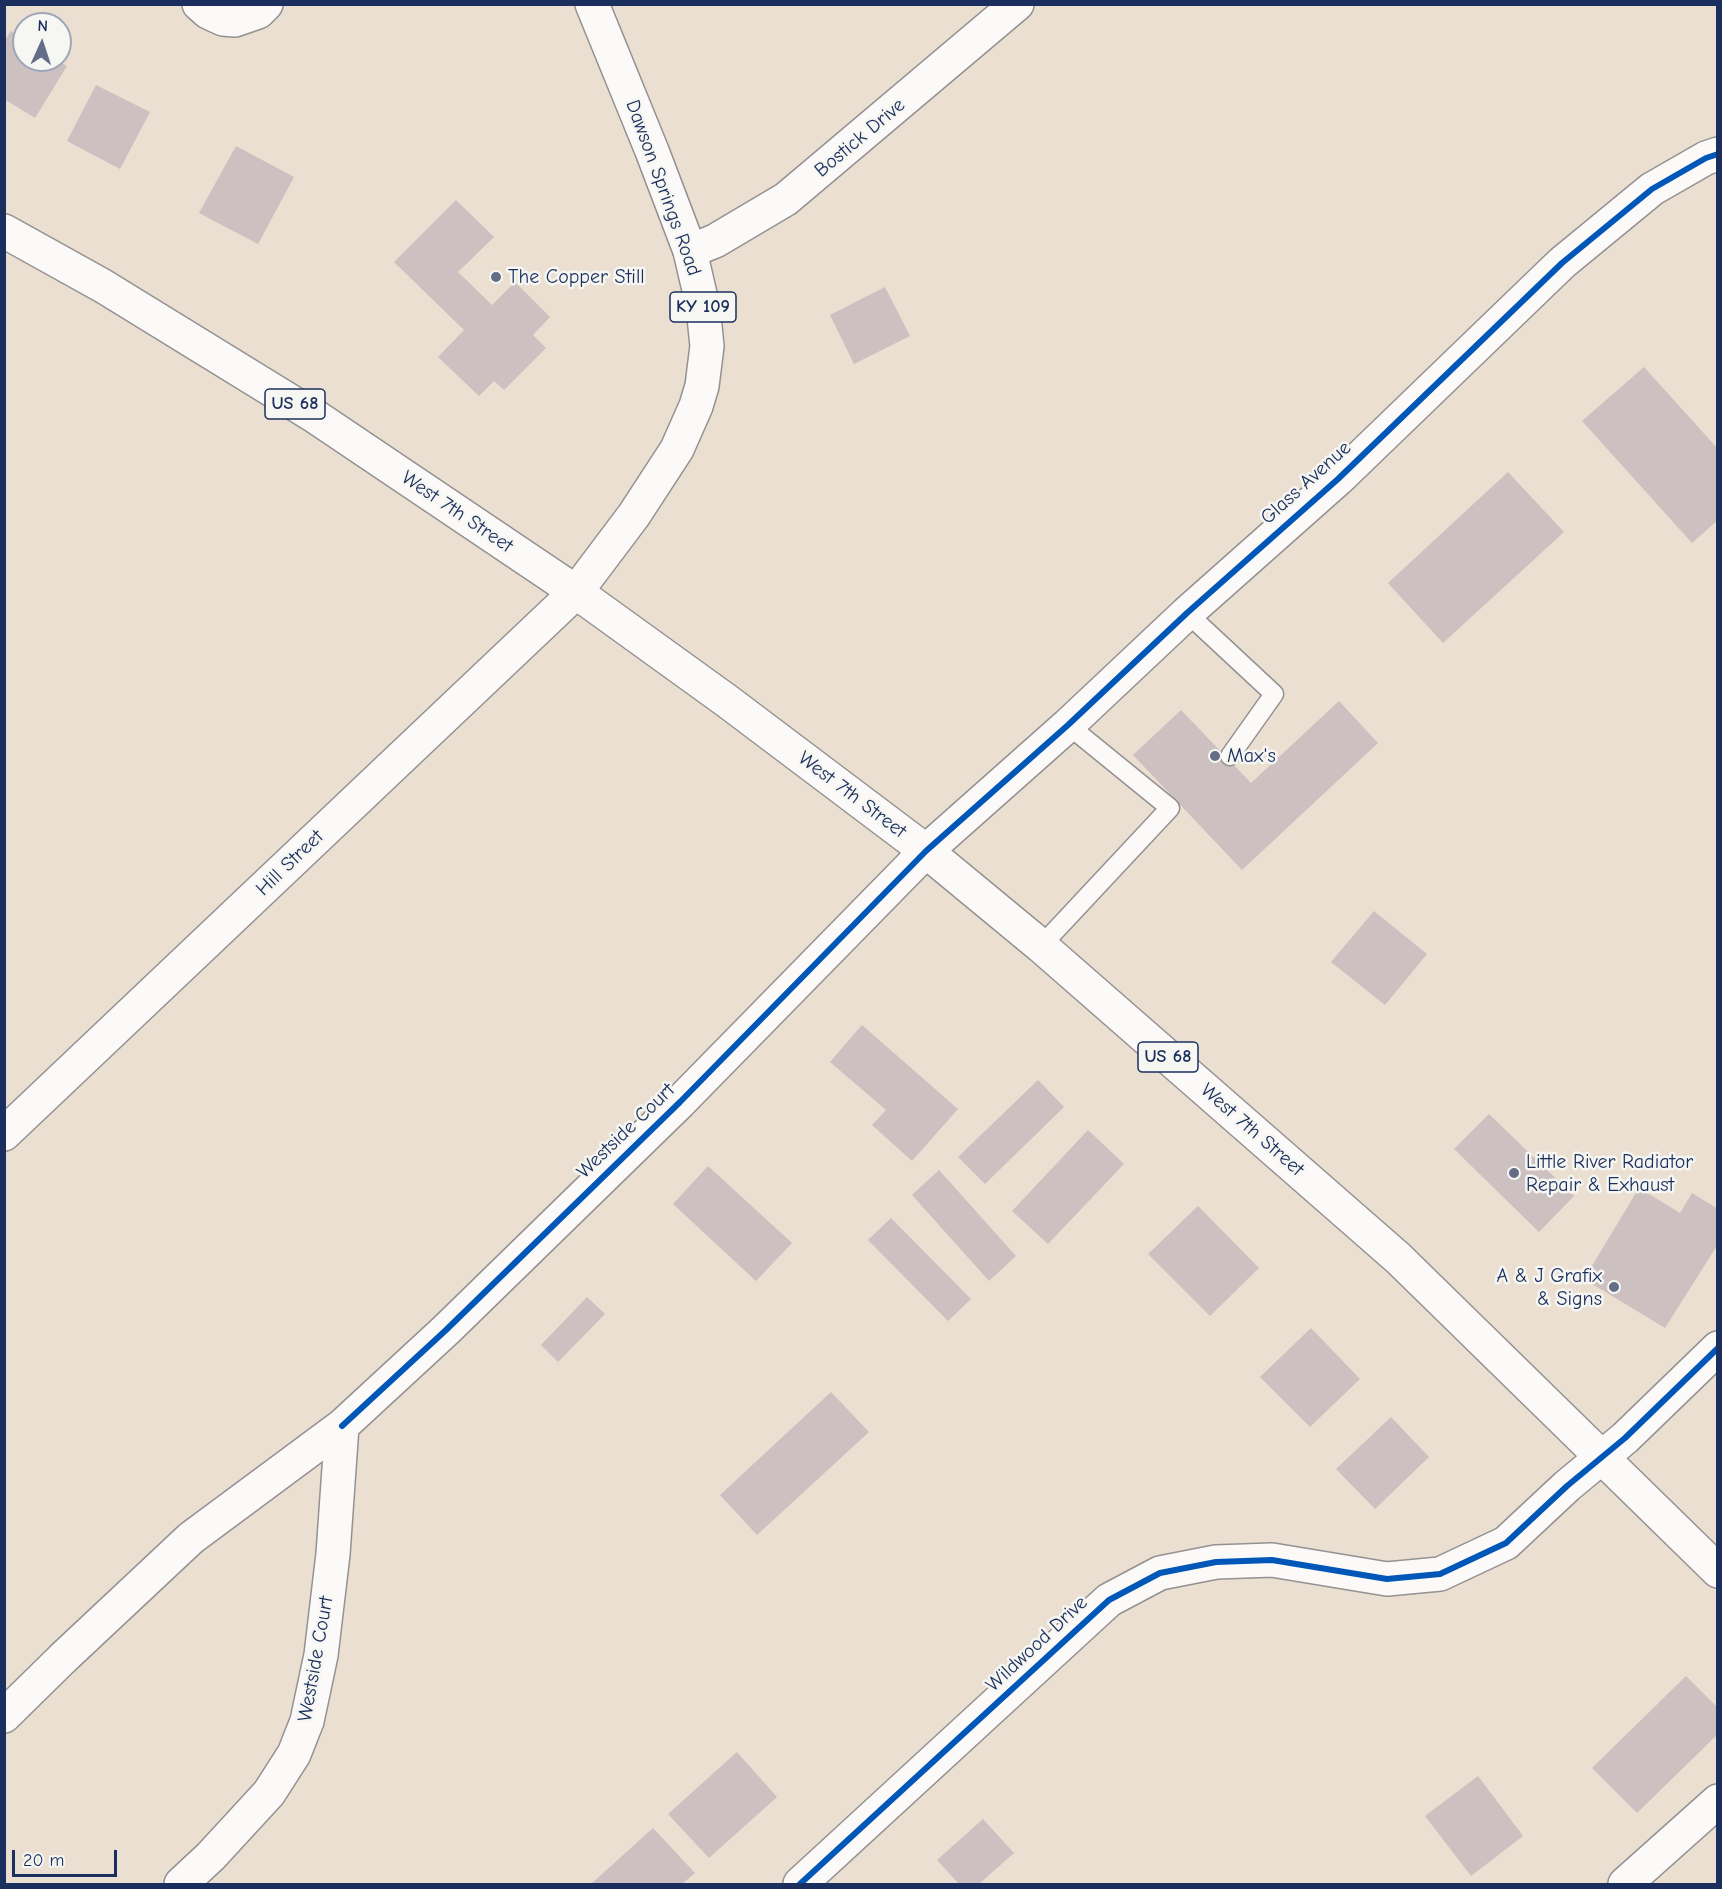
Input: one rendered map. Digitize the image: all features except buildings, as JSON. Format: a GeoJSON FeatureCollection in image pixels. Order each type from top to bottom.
{"type":"FeatureCollection","features":[{"type":"Feature","properties":{"kind":"street"},"geometry":{"type":"LineString","coordinates":[[199,4],[207,12],[223,19],[235,20],[258,12],[266,4]]}},
{"type":"Feature","properties":{"kind":"street","name":"Dawson Springs Road"},"geometry":{"type":"LineString","coordinates":[[576,592],[634,515],[677,449],[702,386],[707,346],[703,307],[690,251],[592,4]]}},
{"type":"Feature","properties":{"kind":"street","name":"Bostick Drive"},"geometry":{"type":"LineString","coordinates":[[690,251],[716,241],[786,200],[1017,4]]}},
{"type":"Feature","properties":{"kind":"street","name":"Glass Avenue"},"geometry":{"type":"LineString","coordinates":[[926,851],[1338,479],[1562,263],[1652,189],[1706,158],[1718,154]]}},
{"type":"Feature","properties":{"kind":"street","name":"West 7th Street"},"geometry":{"type":"LineString","coordinates":[[6,234],[103,286],[316,417],[576,592],[727,701],[926,851],[1041,946],[1398,1258],[1608,1452],[1718,1571]]}},
{"type":"Feature","properties":{"kind":"street","name":"Hill Street"},"geometry":{"type":"LineString","coordinates":[[4,1134],[576,592]]}},
{"type":"Feature","properties":{"kind":"street","name":"Westside Court"},"geometry":{"type":"LineString","coordinates":[[4,1716],[191,1538],[342,1426],[446,1330],[680,1102],[926,851]]}},
{"type":"Feature","properties":{"kind":"street","name":"Wildwood Drive"},"geometry":{"type":"LineString","coordinates":[[800,1884],[1109,1600],[1160,1573],[1215,1562],[1272,1560],[1387,1578],[1440,1574],[1506,1543],[1567,1486],[1608,1452],[1718,1348]]}},
{"type":"Feature","properties":{"kind":"street","name":"Westside Court"},"geometry":{"type":"LineString","coordinates":[[181,1884],[211,1856],[269,1793],[294,1754],[307,1721],[321,1655],[333,1554],[342,1426]]}},
{"type":"Feature","properties":{"kind":"street"},"geometry":{"type":"LineString","coordinates":[[1625,1884],[1718,1801]]}},
{"type":"Feature","properties":{"kind":"lane"},"geometry":{"type":"LineString","coordinates":[[1187,613],[1274,694],[1230,756]]}},
{"type":"Feature","properties":{"kind":"lane"},"geometry":{"type":"LineString","coordinates":[[1041,946],[1170,808],[1068,725]]}},
{"type":"Feature","properties":{"kind":"cycle path"},"geometry":{"type":"LineString","coordinates":[[342,1426],[446,1330],[680,1102],[926,851],[1338,479],[1562,263],[1652,189],[1706,158],[1718,154]]}},
{"type":"Feature","properties":{"kind":"cycle path"},"geometry":{"type":"LineString","coordinates":[[800,1884],[1109,1600],[1160,1573],[1216,1562],[1272,1560],[1387,1579],[1440,1574],[1506,1543],[1567,1486],[1625,1438],[1718,1348]]}},
{"type":"Feature","properties":{"kind":"place","name":"The Copper Still"},"geometry":{"type":"Point","coordinates":[496,277]}},
{"type":"Feature","properties":{"kind":"place","name":"Max's"},"geometry":{"type":"Point","coordinates":[1215,756]}},
{"type":"Feature","properties":{"kind":"place","name":"Little River Radiator Repair & Exhaust"},"geometry":{"type":"Point","coordinates":[1514,1173]}},
{"type":"Feature","properties":{"kind":"place","name":"A & J Grafix & Signs"},"geometry":{"type":"Point","coordinates":[1614,1287]}}]}
